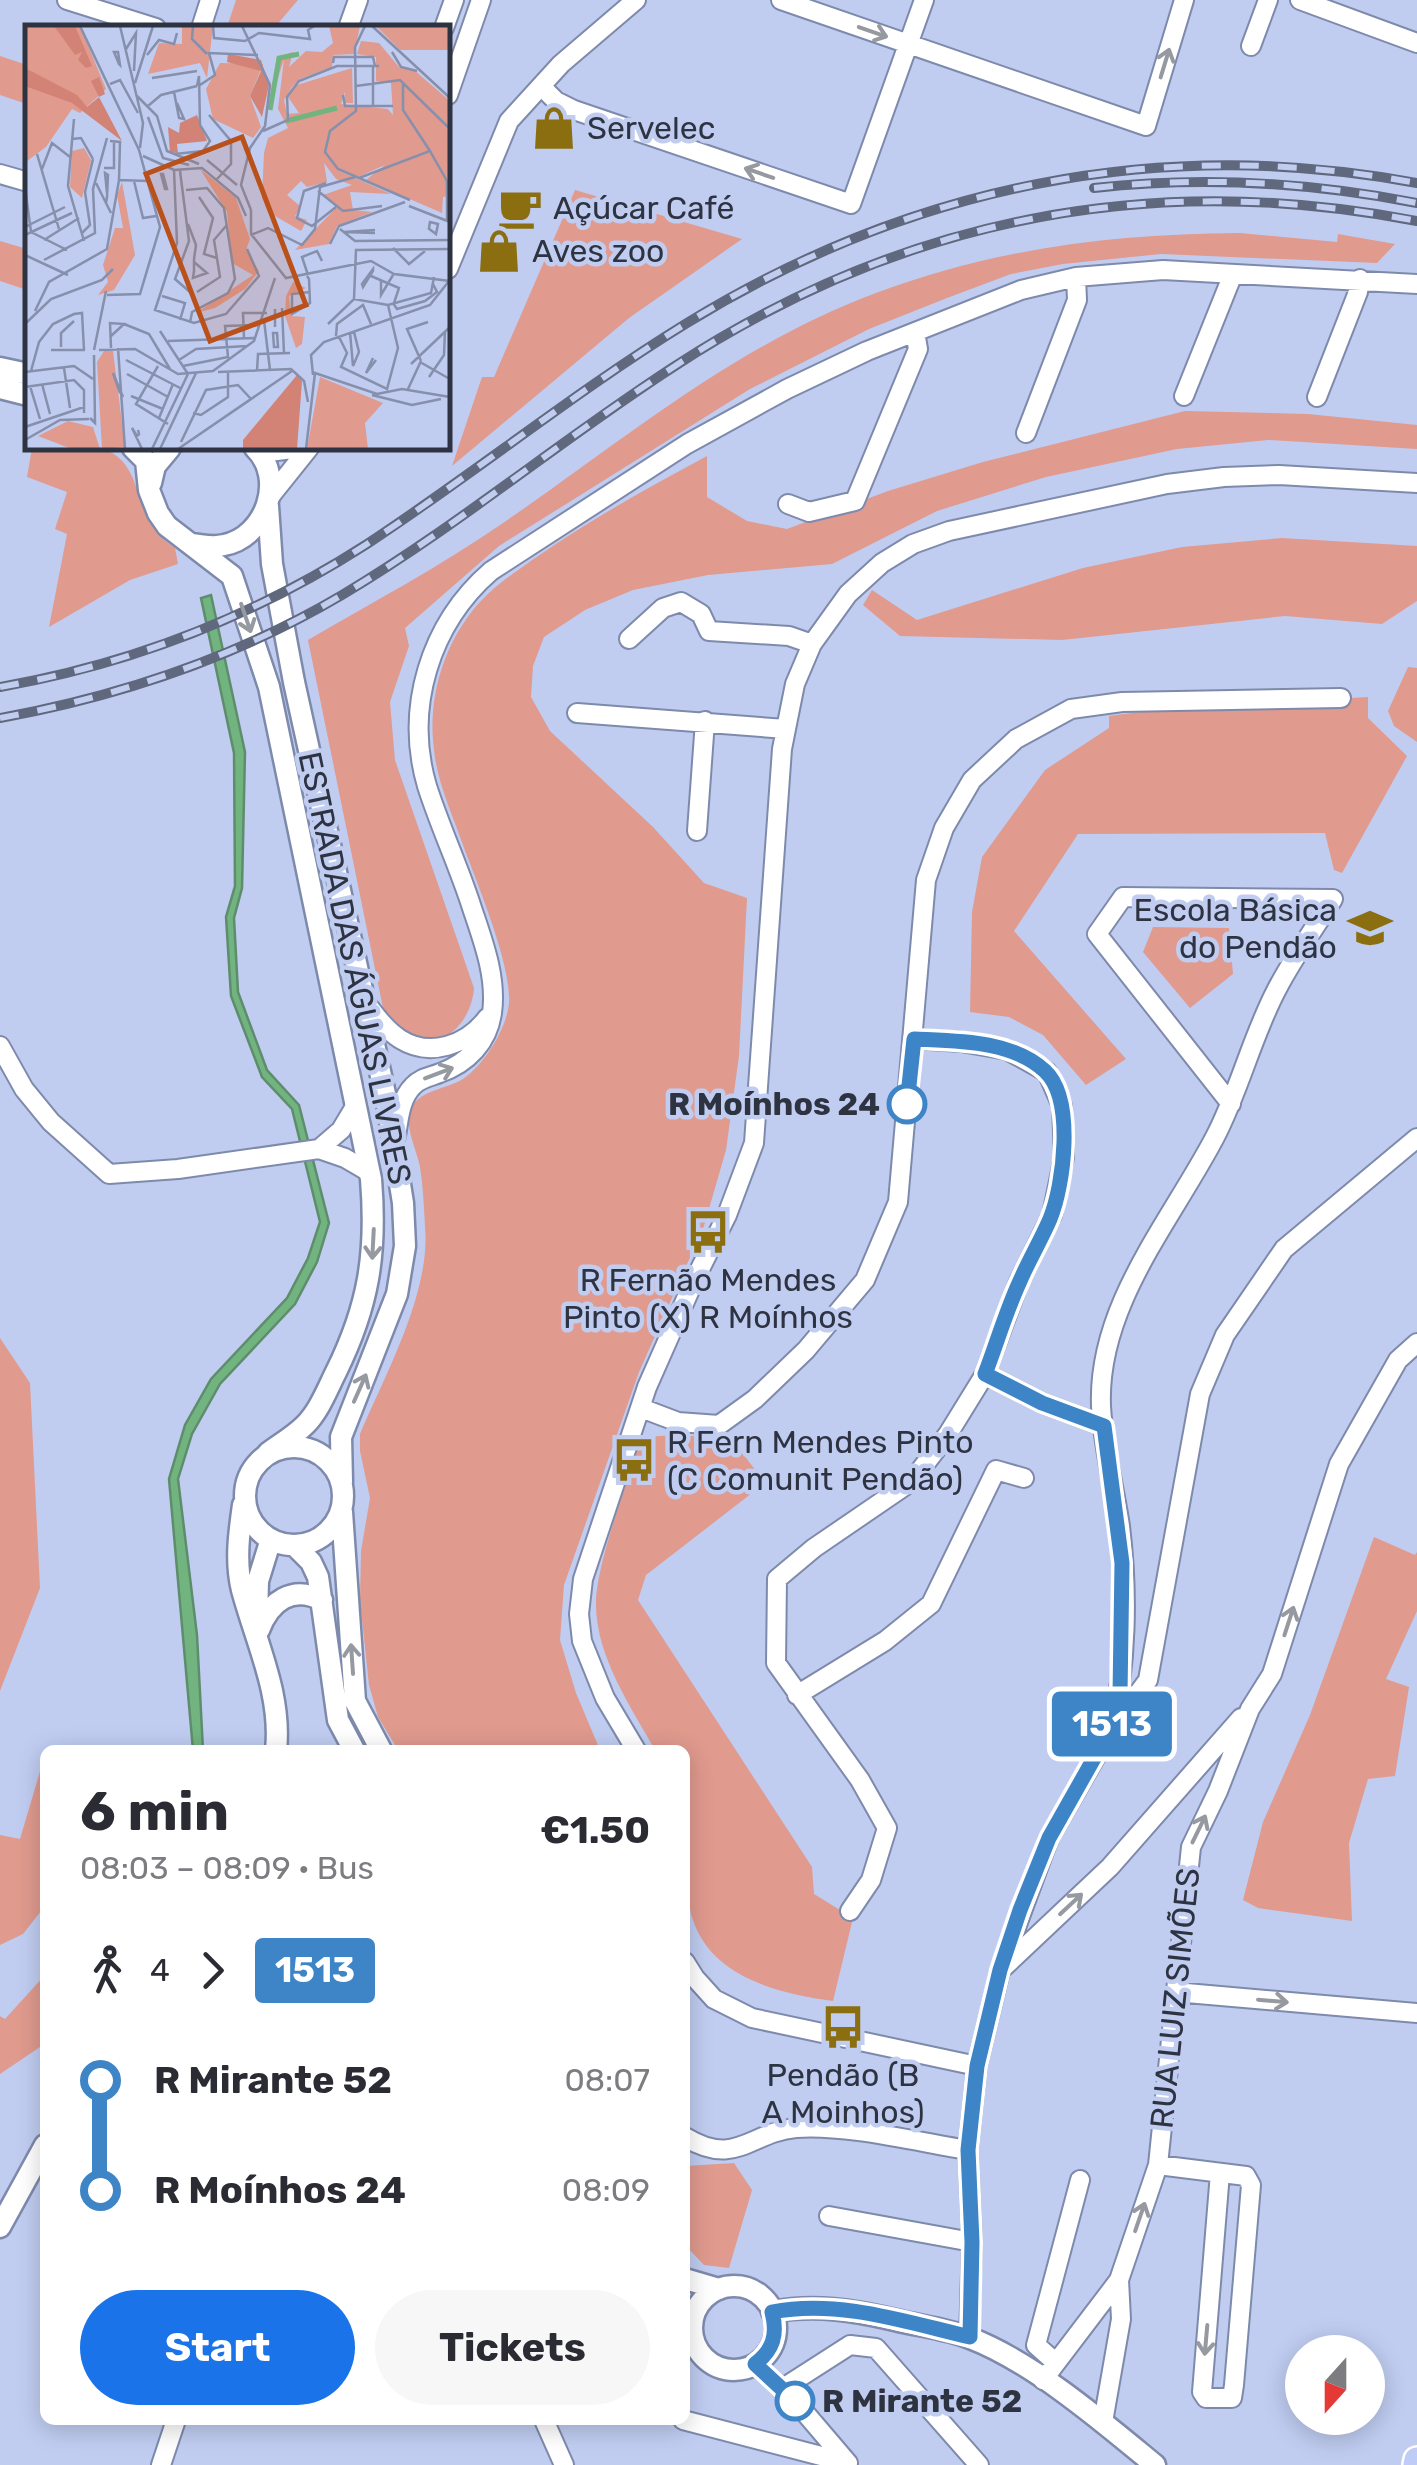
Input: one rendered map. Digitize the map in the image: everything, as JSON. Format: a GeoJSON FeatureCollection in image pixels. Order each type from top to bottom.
{"type":"FeatureCollection","features":[{"type":"Feature","properties":{"kind":"street"},"geometry":{"type":"LineString","coordinates":[[67,0],[146,25]]}},
{"type":"Feature","properties":{"kind":"street"},"geometry":{"type":"LineString","coordinates":[[202,25],[210,0]]}},
{"type":"Feature","properties":{"kind":"street"},"geometry":{"type":"LineString","coordinates":[[349,25],[358,0]]}},
{"type":"Feature","properties":{"kind":"street"},"geometry":{"type":"LineString","coordinates":[[445,25],[454,0]]}},
{"type":"Feature","properties":{"kind":"street"},"geometry":{"type":"LineString","coordinates":[[450,89],[481,0]]}},
{"type":"Feature","properties":{"kind":"street"},"geometry":{"type":"LineString","coordinates":[[781,0],[1146,126],[1184,0]]}},
{"type":"Feature","properties":{"kind":"street"},"geometry":{"type":"LineString","coordinates":[[540,86],[556,101],[574,110],[851,204],[924,0]]}},
{"type":"Feature","properties":{"kind":"street"},"geometry":{"type":"LineString","coordinates":[[1251,46],[1268,0]]}},
{"type":"Feature","properties":{"kind":"street"},"geometry":{"type":"LineString","coordinates":[[1300,0],[1417,43]]}},
{"type":"Feature","properties":{"kind":"street"},"geometry":{"type":"LineString","coordinates":[[450,263],[509,122],[561,64],[626,4]]}},
{"type":"Feature","properties":{"kind":"street"},"geometry":{"type":"LineString","coordinates":[[0,174],[25,181]]}},
{"type":"Feature","properties":{"kind":"street"},"geometry":{"type":"LineString","coordinates":[[394,1141],[400,1111],[415,1083],[456,1066],[472,1054],[490,1026],[491,975],[482,936],[422,764],[420,697],[428,665],[446,623],[473,586],[688,444],[787,389],[867,350],[1022,290],[1076,278],[1163,270],[1417,284]]}},
{"type":"Feature","properties":{"kind":"street"},"geometry":{"type":"LineString","coordinates":[[1184,396],[1233,274]]}},
{"type":"Feature","properties":{"kind":"street"},"geometry":{"type":"LineString","coordinates":[[1026,433],[1077,300],[1076,278]]}},
{"type":"Feature","properties":{"kind":"street"},"geometry":{"type":"LineString","coordinates":[[1318,396],[1360,279]]}},
{"type":"Feature","properties":{"kind":"street"},"geometry":{"type":"LineString","coordinates":[[788,504],[808,512],[855,501],[918,349],[915,332]]}},
{"type":"Feature","properties":{"kind":"street"},"geometry":{"type":"LineString","coordinates":[[0,368],[25,373]]}},
{"type":"Feature","properties":{"kind":"street"},"geometry":{"type":"LineString","coordinates":[[0,388],[25,394]]}},
{"type":"Feature","properties":{"kind":"street","name":"ESTRADA DAS ÁGUAS LIVRES"},"geometry":{"type":"LineString","coordinates":[[135,450],[146,461],[149,490],[167,526],[232,576],[268,687],[369,1172],[374,1240],[370,1276],[356,1327],[316,1412],[268,1453]]}},
{"type":"Feature","properties":{"kind":"street"},"geometry":{"type":"LineString","coordinates":[[149,490],[155,466],[168,450]]}},
{"type":"Feature","properties":{"kind":"street","name":"ESTRADA DAS ÁGUAS LIVRES"},"geometry":{"type":"LineString","coordinates":[[258,450],[270,480],[272,564],[294,682],[394,1141],[403,1203],[402,1268],[387,1324],[341,1437],[342,1482]]}},
{"type":"Feature","properties":{"kind":"street"},"geometry":{"type":"LineString","coordinates":[[190,543],[228,545],[253,529],[307,450]]}},
{"type":"Feature","properties":{"kind":"street"},"geometry":{"type":"LineString","coordinates":[[633,1745],[595,1676],[582,1641],[579,1614],[589,1558],[641,1408],[693,1282],[728,1215],[754,1143],[782,748],[795,684],[812,644],[848,594],[874,569],[912,544],[949,531],[1166,484],[1224,477],[1279,475],[1417,483]]}},
{"type":"Feature","properties":{"kind":"street"},"geometry":{"type":"LineString","coordinates":[[629,639],[663,608],[681,602],[701,614],[709,631],[789,636],[812,644]]}},
{"type":"Feature","properties":{"kind":"street"},"geometry":{"type":"LineString","coordinates":[[641,1408],[678,1422],[719,1425],[755,1399],[806,1350],[866,1280],[898,1202],[926,880],[944,828],[972,780],[1016,739],[1071,709],[1122,702],[1341,698]]}},
{"type":"Feature","properties":{"kind":"street"},"geometry":{"type":"LineString","coordinates":[[577,712],[786,729]]}},
{"type":"Feature","properties":{"kind":"street"},"geometry":{"type":"LineString","coordinates":[[698,831],[705,721]]}},
{"type":"Feature","properties":{"kind":"street"},"geometry":{"type":"LineString","coordinates":[[1110,1730],[1120,1694],[1124,1597],[1120,1530],[1100,1404],[1108,1346],[1120,1304],[1231,1104],[1276,990],[1333,899],[1123,897],[1096,934],[1231,1104]]}},
{"type":"Feature","properties":{"kind":"street"},"geometry":{"type":"LineString","coordinates":[[364,1001],[397,1038],[428,1049],[461,1042],[480,1027],[492,1010]]}},
{"type":"Feature","properties":{"kind":"street"},"geometry":{"type":"LineString","coordinates":[[850,1912],[871,1880],[887,1828],[860,1780],[776,1664],[776,1580],[814,1548],[912,1481],[948,1434],[985,1374],[1019,1282],[1052,1215],[1064,1157],[1062,1106],[1047,1072],[1008,1050],[914,1039]]}},
{"type":"Feature","properties":{"kind":"street"},"geometry":{"type":"LineString","coordinates":[[0,1046],[24,1089],[51,1122],[109,1174],[178,1169],[319,1149],[369,1172]]}},
{"type":"Feature","properties":{"kind":"street"},"geometry":{"type":"LineString","coordinates":[[319,1149],[341,1130],[356,1106]]}},
{"type":"Feature","properties":{"kind":"street"},"geometry":{"type":"LineString","coordinates":[[970,2337],[972,2242],[968,2150],[977,2066],[1000,1970],[1049,1838],[1110,1730],[1148,1680],[1200,1394],[1226,1335],[1284,1249],[1417,1138]]}},
{"type":"Feature","properties":{"kind":"street","name":"RUA LUIZ SIMÕES"},"geometry":{"type":"LineString","coordinates":[[1049,2371],[1118,2280],[1158,2165],[1190,1847],[1218,1791],[1250,1709],[1272,1674],[1339,1464],[1398,1360],[1417,1343]]}},
{"type":"Feature","properties":{"kind":"street"},"geometry":{"type":"LineString","coordinates":[[985,1374],[1042,1403],[1104,1426]]}},
{"type":"Feature","properties":{"kind":"street"},"geometry":{"type":"LineString","coordinates":[[276,1745],[274,1704],[242,1588],[237,1546],[245,1493],[256,1464],[268,1453],[298,1446],[326,1457],[342,1482],[355,1701],[378,1745]]}},
{"type":"Feature","properties":{"kind":"street"},"geometry":{"type":"LineString","coordinates":[[797,1695],[885,1642],[931,1604],[996,1470],[1024,1478]]}},
{"type":"Feature","properties":{"kind":"street"},"geometry":{"type":"LineString","coordinates":[[245,1493],[251,1520],[271,1539],[294,1545],[323,1536],[342,1512]]}},
{"type":"Feature","properties":{"kind":"street"},"geometry":{"type":"LineString","coordinates":[[257,1634],[258,1581],[271,1539]]}},
{"type":"Feature","properties":{"kind":"street"},"geometry":{"type":"LineString","coordinates":[[294,1545],[311,1562],[318,1577],[338,1720],[351,1745]]}},
{"type":"Feature","properties":{"kind":"street"},"geometry":{"type":"LineString","coordinates":[[257,1634],[266,1611],[277,1600],[309,1593],[322,1600]]}},
{"type":"Feature","properties":{"kind":"street"},"geometry":{"type":"LineString","coordinates":[[1000,1970],[1110,1867],[1250,1709]]}},
{"type":"Feature","properties":{"kind":"street"},"geometry":{"type":"LineString","coordinates":[[690,1971],[714,1998],[752,2018],[977,2066]]}},
{"type":"Feature","properties":{"kind":"street"},"geometry":{"type":"LineString","coordinates":[[1176,1992],[1417,2013]]}},
{"type":"Feature","properties":{"kind":"street"},"geometry":{"type":"LineString","coordinates":[[690,2140],[704,2148],[728,2150],[791,2128],[819,2128],[968,2150]]}},
{"type":"Feature","properties":{"kind":"street"},"geometry":{"type":"LineString","coordinates":[[0,2226],[40,2154]]}},
{"type":"Feature","properties":{"kind":"street"},"geometry":{"type":"LineString","coordinates":[[1158,2165],[1246,2176],[1251,2185],[1234,2385],[1232,2398],[1223,2400],[1206,2398],[1202,2392],[1220,2173]]}},
{"type":"Feature","properties":{"kind":"street"},"geometry":{"type":"LineString","coordinates":[[1080,2180],[1036,2345],[1049,2371],[1155,2465]]}},
{"type":"Feature","properties":{"kind":"street"},"geometry":{"type":"LineString","coordinates":[[829,2216],[972,2242]]}},
{"type":"Feature","properties":{"kind":"street"},"geometry":{"type":"LineString","coordinates":[[690,2280],[719,2289],[745,2288],[766,2302],[772,2312],[775,2336],[771,2347],[755,2364],[728,2370],[703,2358],[690,2330]]}},
{"type":"Feature","properties":{"kind":"street","name":"RUA LUIZ SIMÕES"},"geometry":{"type":"LineString","coordinates":[[1103,2422],[1121,2319],[1118,2280]]}},
{"type":"Feature","properties":{"kind":"street"},"geometry":{"type":"LineString","coordinates":[[690,2322],[698,2306],[719,2289]]}},
{"type":"Feature","properties":{"kind":"street"},"geometry":{"type":"LineString","coordinates":[[1100,2305],[1109,2305],[1121,2319]]}},
{"type":"Feature","properties":{"kind":"street"},"geometry":{"type":"LineString","coordinates":[[772,2312],[820,2307],[874,2315],[970,2337],[1049,2371]]}},
{"type":"Feature","properties":{"kind":"street"},"geometry":{"type":"LineString","coordinates":[[783,2388],[850,2345],[876,2348],[979,2465]]}},
{"type":"Feature","properties":{"kind":"street"},"geometry":{"type":"LineString","coordinates":[[755,2364],[783,2388],[849,2464]]}},
{"type":"Feature","properties":{"kind":"street"},"geometry":{"type":"LineString","coordinates":[[690,2422],[849,2464]]}},
{"type":"Feature","properties":{"kind":"street"},"geometry":{"type":"LineString","coordinates":[[161,2465],[174,2425]]}},
{"type":"Feature","properties":{"kind":"street"},"geometry":{"type":"LineString","coordinates":[[546,2425],[564,2465]]}},
{"type":"Feature","properties":{"kind":"shaded area"},"geometry":{"type":"Polygon","coordinates":[[[236,0],[298,0],[277,25],[228,25],[236,0]]]}},
{"type":"Feature","properties":{"kind":"shaded area"},"geometry":{"type":"Polygon","coordinates":[[[0,56],[25,64],[25,103],[0,95],[0,56]]]}},
{"type":"Feature","properties":{"kind":"shaded area"},"geometry":{"type":"Polygon","coordinates":[[[575,190],[742,239],[629,318],[452,466],[482,377],[494,377],[575,190]]]}},
{"type":"Feature","properties":{"kind":"shaded area"},"geometry":{"type":"Polygon","coordinates":[[[1240,233],[1337,242],[1338,234],[1395,244],[1377,263],[1161,254],[1063,264],[1011,274],[947,298],[869,329],[750,389],[499,546],[405,628],[409,646],[390,702],[395,760],[474,988],[469,1010],[447,1035],[426,1040],[408,1035],[397,1024],[383,1008],[308,640],[479,539],[727,367],[824,315],[921,278],[1055,246],[1146,236],[1240,233]]]}},
{"type":"Feature","properties":{"kind":"shaded area"},"geometry":{"type":"Polygon","coordinates":[[[0,241],[25,248],[25,289],[0,281],[0,241]]]}},
{"type":"Feature","properties":{"kind":"shaded area"},"geometry":{"type":"Polygon","coordinates":[[[1185,411],[1308,414],[1417,425],[1417,449],[1268,440],[1177,449],[1046,477],[937,511],[832,564],[708,575],[633,590],[585,610],[544,637],[533,666],[531,697],[550,731],[653,827],[704,883],[747,898],[739,1056],[726,1150],[704,1226],[639,1372],[564,1585],[560,1640],[598,1745],[395,1745],[378,1717],[369,1685],[360,1600],[361,1551],[370,1498],[360,1434],[414,1306],[425,1252],[420,1167],[409,1114],[421,1097],[463,1079],[479,1065],[499,1034],[509,1003],[499,944],[444,794],[436,761],[432,730],[436,691],[456,635],[479,603],[515,572],[600,516],[707,456],[707,497],[747,521],[787,529],[888,491],[983,462],[1185,411]]]}},
{"type":"Feature","properties":{"kind":"shaded area"},"geometry":{"type":"Polygon","coordinates":[[[32,450],[105,450],[117,456],[127,467],[151,523],[175,548],[178,564],[130,580],[49,627],[67,534],[55,529],[67,492],[27,477],[32,450]]]}},
{"type":"Feature","properties":{"kind":"shaded area"},"geometry":{"type":"Polygon","coordinates":[[[1282,538],[1417,546],[1417,601],[1382,624],[1285,616],[1062,640],[900,636],[863,605],[872,590],[917,620],[1083,568],[1182,547],[1282,538]]]}},
{"type":"Feature","properties":{"kind":"shaded area"},"geometry":{"type":"Polygon","coordinates":[[[211,595],[245,752],[242,888],[234,918],[238,992],[267,1070],[299,1105],[329,1223],[317,1262],[295,1304],[220,1384],[192,1434],[178,1479],[197,1635],[203,1745],[193,1745],[169,1479],[185,1425],[211,1379],[287,1298],[308,1258],[320,1222],[292,1109],[262,1077],[231,996],[226,917],[235,886],[234,753],[201,598],[211,595]]]}},
{"type":"Feature","properties":{"kind":"shaded area"},"geometry":{"type":"Polygon","coordinates":[[[1408,667],[1417,668],[1417,742],[1394,726],[1388,711],[1408,667]]]}},
{"type":"Feature","properties":{"kind":"shaded area"},"geometry":{"type":"Polygon","coordinates":[[[1368,697],[1368,718],[1407,756],[1342,873],[1334,870],[1325,833],[1078,834],[1014,931],[1126,1059],[1086,1085],[1043,1035],[1009,1017],[970,1012],[972,912],[982,857],[1045,770],[1109,728],[1109,716],[1162,709],[1368,697]]]}},
{"type":"Feature","properties":{"kind":"shaded area"},"geometry":{"type":"Polygon","coordinates":[[[1153,927],[1229,928],[1233,974],[1190,1008],[1143,952],[1153,927]]]}},
{"type":"Feature","properties":{"kind":"shaded area"},"geometry":{"type":"Polygon","coordinates":[[[0,1338],[30,1383],[40,1588],[0,1691],[0,1338]]]}},
{"type":"Feature","properties":{"kind":"shaded area"},"geometry":{"type":"Polygon","coordinates":[[[726,1431],[765,1483],[646,1575],[638,1600],[812,1867],[814,1894],[853,1918],[833,2001],[792,1994],[751,1980],[716,1956],[702,1940],[690,1906],[690,1745],[652,1745],[617,1681],[602,1644],[596,1606],[600,1570],[638,1447],[648,1437],[726,1431]]]}},
{"type":"Feature","properties":{"kind":"shaded area"},"geometry":{"type":"Polygon","coordinates":[[[1374,1537],[1415,1555],[1417,1552],[1417,1611],[1386,1679],[1409,1687],[1395,1776],[1368,1779],[1349,1843],[1352,1921],[1258,1908],[1243,1900],[1263,1822],[1310,1715],[1374,1537]]]}},
{"type":"Feature","properties":{"kind":"shaded area"},"geometry":{"type":"Polygon","coordinates":[[[40,1772],[40,1912],[23,1934],[0,1945],[0,1835],[20,1839],[40,1772]]]}},
{"type":"Feature","properties":{"kind":"shaded area"},"geometry":{"type":"Polygon","coordinates":[[[40,1980],[40,2047],[0,2074],[0,2016],[5,2019],[40,1980]]]}},
{"type":"Feature","properties":{"kind":"shaded area"},"geometry":{"type":"Polygon","coordinates":[[[734,2163],[752,2190],[729,2268],[704,2265],[690,2250],[690,2166],[734,2163]]]}},
{"type":"Feature","properties":{"kind":"railway"},"geometry":{"type":"LineString","coordinates":[[0,687],[144,651],[281,593],[367,544],[687,323],[772,276],[859,237],[948,206],[1039,184],[1131,170],[1225,165],[1321,170],[1417,183]]}},
{"type":"Feature","properties":{"kind":"railway"},"geometry":{"type":"LineString","coordinates":[[1094,188],[1175,182],[1256,183],[1417,203]]}},
{"type":"Feature","properties":{"kind":"railway"},"geometry":{"type":"LineString","coordinates":[[0,718],[89,698],[177,672],[302,617],[385,568],[675,366],[761,315],[849,274],[939,242],[1031,219],[1125,205],[1221,201],[1318,207],[1417,221]]}},
{"type":"Feature","properties":{"kind":"bus line","name":"1513"},"geometry":{"type":"LineString","coordinates":[[795,2401],[755,2364],[764,2357],[775,2336],[772,2312],[820,2307],[970,2337],[972,2242],[968,2150],[977,2066],[1000,1970],[1020,1910],[1049,1838],[1110,1730],[1120,1694],[1122,1563],[1104,1426],[1042,1403],[985,1374],[1019,1282],[1052,1215],[1064,1157],[1062,1106],[1047,1072],[1008,1050],[914,1039],[907,1104]]}},
{"type":"Feature","properties":{"kind":"place","name":"Servelec"},"geometry":{"type":"Point","coordinates":[554,128]}},
{"type":"Feature","properties":{"kind":"place","name":"Açúcar Café"},"geometry":{"type":"Point","coordinates":[520,208]}},
{"type":"Feature","properties":{"kind":"place","name":"Aves zoo"},"geometry":{"type":"Point","coordinates":[499,251]}},
{"type":"Feature","properties":{"kind":"place","name":"Escola Básica do Pendão"},"geometry":{"type":"Point","coordinates":[1370,928]}},
{"type":"Feature","properties":{"kind":"place","name":"R Moínhos 24"},"geometry":{"type":"Point","coordinates":[907,1104]}},
{"type":"Feature","properties":{"kind":"place","name":"R Fernão Mendes Pinto (X) R Moínhos"},"geometry":{"type":"Point","coordinates":[708,1232]}},
{"type":"Feature","properties":{"kind":"place","name":"R Fern Mendes Pinto (C Comunit Pendão)"},"geometry":{"type":"Point","coordinates":[634,1460]}},
{"type":"Feature","properties":{"kind":"place","name":"Pendão (B A Moinhos)"},"geometry":{"type":"Point","coordinates":[843,2027]}},
{"type":"Feature","properties":{"kind":"place","name":"R Mirante 52"},"geometry":{"type":"Point","coordinates":[795,2401]}}]}
